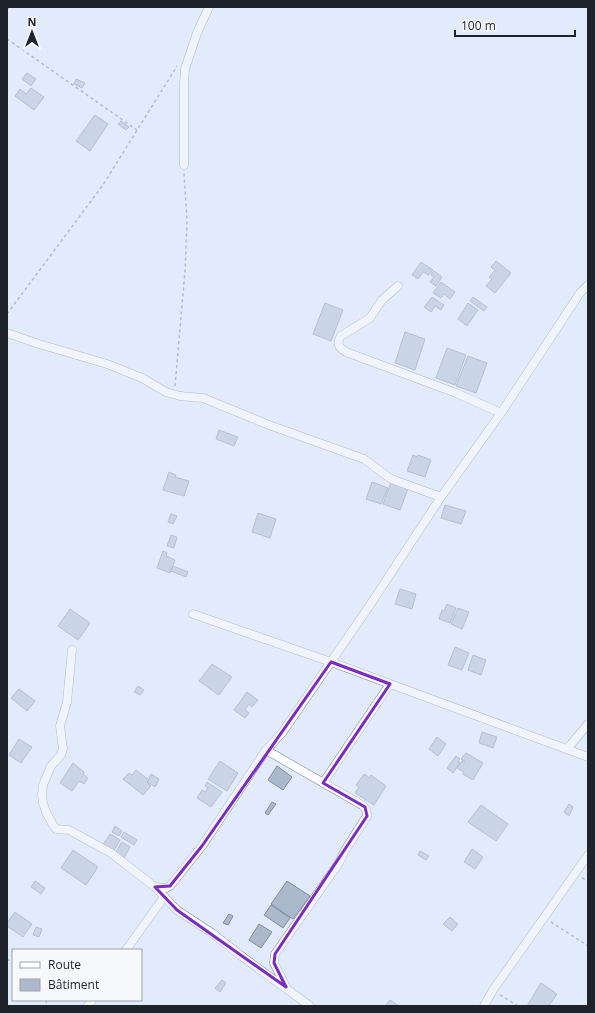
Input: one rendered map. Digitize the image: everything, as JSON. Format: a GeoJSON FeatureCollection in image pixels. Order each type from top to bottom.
{"type":"FeatureCollection","features":[{"type":"Feature","properties":{"kind":"street"},"geometry":{"type":"LineString","coordinates":[[184,165],[185,69],[197,33],[209,7]]}},
{"type":"Feature","properties":{"kind":"street"},"geometry":{"type":"LineString","coordinates":[[155,887],[166,888],[170,886],[202,846],[266,750],[282,734],[441,497],[501,414],[580,293],[588,285]]}},
{"type":"Feature","properties":{"kind":"street"},"geometry":{"type":"LineString","coordinates":[[398,286],[382,300],[370,318],[340,336],[338,345],[341,349],[456,393],[501,414]]}},
{"type":"Feature","properties":{"kind":"street"},"geometry":{"type":"LineString","coordinates":[[7,332],[39,344],[107,364],[142,378],[166,392],[203,398],[262,422],[364,459],[392,479],[441,497]]}},
{"type":"Feature","properties":{"kind":"street"},"geometry":{"type":"LineString","coordinates":[[193,614],[331,662],[588,757]]}},
{"type":"Feature","properties":{"kind":"street"},"geometry":{"type":"LineString","coordinates":[[72,650],[67,702],[60,726],[63,749],[61,755],[51,766],[43,785],[43,803],[53,825],[56,829],[69,830],[111,853],[155,887],[176,910],[212,933],[310,1006]]}},
{"type":"Feature","properties":{"kind":"street"},"geometry":{"type":"LineString","coordinates":[[323,783],[390,684]]}},
{"type":"Feature","properties":{"kind":"street"},"geometry":{"type":"LineString","coordinates":[[567,748],[588,724]]}},
{"type":"Feature","properties":{"kind":"street"},"geometry":{"type":"LineString","coordinates":[[266,750],[365,807],[367,812],[367,816],[338,863],[275,954],[274,963],[286,988]]}},
{"type":"Feature","properties":{"kind":"street"},"geometry":{"type":"LineString","coordinates":[[484,1006],[493,990],[588,855]]}},
{"type":"Feature","properties":{"kind":"street"},"geometry":{"type":"LineString","coordinates":[[127,949],[164,897]]}},
{"type":"Feature","properties":{"kind":"path"},"geometry":{"type":"LineString","coordinates":[[7,39],[137,130]]}},
{"type":"Feature","properties":{"kind":"path"},"geometry":{"type":"LineString","coordinates":[[7,314],[103,185],[177,66]]}},
{"type":"Feature","properties":{"kind":"path"},"geometry":{"type":"LineString","coordinates":[[175,394],[185,271],[187,221],[184,165]]}},
{"type":"Feature","properties":{"kind":"path"},"geometry":{"type":"LineString","coordinates":[[544,917],[588,946]]}},
{"type":"Feature","properties":{"kind":"path"},"geometry":{"type":"LineString","coordinates":[[493,990],[518,1006]]}},
{"type":"Feature","properties":{"kind":"highlighted area"},"geometry":{"type":"Polygon","coordinates":[[[331,662],[390,684],[323,783],[365,807],[367,816],[275,954],[274,963],[286,987],[177,910],[155,887],[170,886],[202,846],[331,662]]]}},
{"type":"Feature","properties":{"kind":"building"},"geometry":{"type":"Polygon","coordinates":[[[27,73],[36,79],[31,86],[22,79],[27,73]]]}},
{"type":"Feature","properties":{"kind":"building"},"geometry":{"type":"Polygon","coordinates":[[[76,79],[85,83],[82,88],[74,84],[76,79]]]}},
{"type":"Feature","properties":{"kind":"building"},"geometry":{"type":"Polygon","coordinates":[[[31,88],[44,97],[34,110],[15,96],[20,89],[26,94],[31,88]]]}},
{"type":"Feature","properties":{"kind":"building"},"geometry":{"type":"Polygon","coordinates":[[[95,115],[108,124],[90,151],[76,141],[95,115]]]}},
{"type":"Feature","properties":{"kind":"building"},"geometry":{"type":"Polygon","coordinates":[[[121,121],[129,127],[126,130],[118,124],[121,121]]]}},
{"type":"Feature","properties":{"kind":"building"},"geometry":{"type":"Polygon","coordinates":[[[496,261],[511,273],[495,293],[486,286],[492,279],[489,277],[495,270],[491,267],[496,261]]]}},
{"type":"Feature","properties":{"kind":"building"},"geometry":{"type":"Polygon","coordinates":[[[421,262],[433,270],[429,275],[423,272],[418,279],[412,275],[421,262]]]}},
{"type":"Feature","properties":{"kind":"building"},"geometry":{"type":"Polygon","coordinates":[[[434,271],[442,277],[436,286],[430,282],[434,277],[431,275],[434,271]]]}},
{"type":"Feature","properties":{"kind":"building"},"geometry":{"type":"Polygon","coordinates":[[[441,282],[455,292],[450,299],[444,294],[441,298],[433,293],[441,282]]]}},
{"type":"Feature","properties":{"kind":"building"},"geometry":{"type":"Polygon","coordinates":[[[432,297],[444,305],[441,310],[435,306],[431,312],[424,307],[432,297]]]}},
{"type":"Feature","properties":{"kind":"building"},"geometry":{"type":"Polygon","coordinates":[[[473,297],[487,307],[484,311],[470,301],[473,297]]]}},
{"type":"Feature","properties":{"kind":"building"},"geometry":{"type":"Polygon","coordinates":[[[325,303],[343,310],[331,341],[313,334],[325,303]]]}},
{"type":"Feature","properties":{"kind":"building"},"geometry":{"type":"Polygon","coordinates":[[[468,303],[478,310],[467,326],[458,319],[468,303]]]}},
{"type":"Feature","properties":{"kind":"building"},"geometry":{"type":"Polygon","coordinates":[[[405,332],[425,339],[415,370],[395,363],[405,332]]]}},
{"type":"Feature","properties":{"kind":"building"},"geometry":{"type":"Polygon","coordinates":[[[447,348],[466,355],[455,385],[436,378],[447,348]]]}},
{"type":"Feature","properties":{"kind":"building"},"geometry":{"type":"Polygon","coordinates":[[[468,356],[487,363],[476,393],[456,386],[468,356]]]}},
{"type":"Feature","properties":{"kind":"building"},"geometry":{"type":"Polygon","coordinates":[[[219,430],[238,437],[234,446],[216,439],[219,430]]]}},
{"type":"Feature","properties":{"kind":"building"},"geometry":{"type":"Polygon","coordinates":[[[413,455],[417,457],[418,455],[431,460],[425,477],[407,471],[413,455]]]}},
{"type":"Feature","properties":{"kind":"building"},"geometry":{"type":"Polygon","coordinates":[[[169,472],[176,475],[175,477],[189,481],[184,496],[163,490],[169,472]]]}},
{"type":"Feature","properties":{"kind":"building"},"geometry":{"type":"Polygon","coordinates":[[[392,480],[409,486],[400,510],[383,504],[392,480]]]}},
{"type":"Feature","properties":{"kind":"building"},"geometry":{"type":"Polygon","coordinates":[[[372,482],[388,488],[381,504],[366,499],[372,482]]]}},
{"type":"Feature","properties":{"kind":"building"},"geometry":{"type":"Polygon","coordinates":[[[445,505],[466,511],[461,524],[441,518],[445,505]]]}},
{"type":"Feature","properties":{"kind":"building"},"geometry":{"type":"Polygon","coordinates":[[[258,513],[276,519],[270,538],[252,532],[258,513]]]}},
{"type":"Feature","properties":{"kind":"building"},"geometry":{"type":"Polygon","coordinates":[[[171,514],[177,516],[173,524],[168,522],[171,514]]]}},
{"type":"Feature","properties":{"kind":"building"},"geometry":{"type":"Polygon","coordinates":[[[171,535],[177,537],[174,548],[167,546],[171,535]]]}},
{"type":"Feature","properties":{"kind":"building"},"geometry":{"type":"Polygon","coordinates":[[[163,551],[167,553],[166,556],[175,560],[170,573],[157,568],[163,551]]]}},
{"type":"Feature","properties":{"kind":"building"},"geometry":{"type":"Polygon","coordinates":[[[173,566],[188,572],[186,577],[171,571],[173,566]]]}},
{"type":"Feature","properties":{"kind":"building"},"geometry":{"type":"Polygon","coordinates":[[[400,589],[416,594],[412,609],[395,604],[400,589]]]}},
{"type":"Feature","properties":{"kind":"building"},"geometry":{"type":"Polygon","coordinates":[[[447,604],[456,608],[450,623],[439,619],[442,610],[444,611],[447,604]]]}},
{"type":"Feature","properties":{"kind":"building"},"geometry":{"type":"Polygon","coordinates":[[[458,608],[469,612],[462,629],[451,624],[458,608]]]}},
{"type":"Feature","properties":{"kind":"building"},"geometry":{"type":"Polygon","coordinates":[[[70,609],[90,623],[78,640],[58,626],[70,609]]]}},
{"type":"Feature","properties":{"kind":"building"},"geometry":{"type":"Polygon","coordinates":[[[455,647],[469,653],[462,670],[448,665],[455,647]]]}},
{"type":"Feature","properties":{"kind":"building"},"geometry":{"type":"Polygon","coordinates":[[[473,655],[486,660],[481,675],[468,670],[473,655]]]}},
{"type":"Feature","properties":{"kind":"building"},"geometry":{"type":"Polygon","coordinates":[[[212,664],[232,677],[219,695],[199,681],[212,664]]]}},
{"type":"Feature","properties":{"kind":"building"},"geometry":{"type":"Polygon","coordinates":[[[138,686],[144,690],[140,695],[134,692],[138,686]]]}},
{"type":"Feature","properties":{"kind":"building"},"geometry":{"type":"Polygon","coordinates":[[[19,689],[35,701],[27,711],[11,698],[19,689]]]}},
{"type":"Feature","properties":{"kind":"building"},"geometry":{"type":"Polygon","coordinates":[[[247,692],[258,700],[252,707],[249,704],[245,710],[249,713],[245,718],[234,710],[247,692]]]}},
{"type":"Feature","properties":{"kind":"building"},"geometry":{"type":"Polygon","coordinates":[[[482,732],[497,737],[493,748],[479,743],[482,732]]]}},
{"type":"Feature","properties":{"kind":"building"},"geometry":{"type":"Polygon","coordinates":[[[437,737],[446,744],[438,756],[429,749],[437,737]]]}},
{"type":"Feature","properties":{"kind":"building"},"geometry":{"type":"Polygon","coordinates":[[[19,739],[32,747],[21,763],[9,755],[19,739]]]}},
{"type":"Feature","properties":{"kind":"building"},"geometry":{"type":"Polygon","coordinates":[[[466,753],[483,763],[473,780],[457,768],[462,761],[465,762],[461,759],[466,753]]]}},
{"type":"Feature","properties":{"kind":"building"},"geometry":{"type":"Polygon","coordinates":[[[456,756],[460,759],[458,762],[460,763],[453,773],[447,768],[456,756]]]}},
{"type":"Feature","properties":{"kind":"building"},"geometry":{"type":"Polygon","coordinates":[[[220,761],[238,773],[227,791],[208,779],[220,761]]]}},
{"type":"Feature","properties":{"kind":"building"},"geometry":{"type":"Polygon","coordinates":[[[73,763],[84,772],[83,774],[88,778],[84,784],[79,781],[72,791],[60,783],[73,763]]]}},
{"type":"Feature","properties":{"kind":"building"},"geometry":{"type":"Polygon","coordinates":[[[277,766],[292,777],[283,790],[268,780],[277,766]]]}},
{"type":"Feature","properties":{"kind":"building"},"geometry":{"type":"Polygon","coordinates":[[[136,770],[149,780],[147,782],[151,786],[143,795],[123,779],[129,773],[132,775],[136,770]]]}},
{"type":"Feature","properties":{"kind":"building"},"geometry":{"type":"Polygon","coordinates":[[[151,774],[159,779],[155,787],[148,782],[151,774]]]}},
{"type":"Feature","properties":{"kind":"building"},"geometry":{"type":"Polygon","coordinates":[[[364,774],[370,778],[371,775],[386,786],[374,805],[355,793],[359,787],[356,785],[364,774]]]}},
{"type":"Feature","properties":{"kind":"building"},"geometry":{"type":"Polygon","coordinates":[[[207,782],[222,792],[211,807],[197,798],[202,790],[205,792],[208,788],[205,786],[207,782]]]}},
{"type":"Feature","properties":{"kind":"building"},"geometry":{"type":"Polygon","coordinates":[[[272,802],[276,804],[268,815],[265,813],[272,802]]]}},
{"type":"Feature","properties":{"kind":"building"},"geometry":{"type":"Polygon","coordinates":[[[569,804],[573,807],[569,816],[564,812],[569,804]]]}},
{"type":"Feature","properties":{"kind":"building"},"geometry":{"type":"Polygon","coordinates":[[[481,805],[508,824],[496,841],[468,822],[481,805]]]}},
{"type":"Feature","properties":{"kind":"building"},"geometry":{"type":"Polygon","coordinates":[[[115,826],[122,831],[119,836],[112,832],[115,826]]]}},
{"type":"Feature","properties":{"kind":"building"},"geometry":{"type":"Polygon","coordinates":[[[124,832],[137,840],[134,845],[121,837],[124,832]]]}},
{"type":"Feature","properties":{"kind":"building"},"geometry":{"type":"Polygon","coordinates":[[[110,834],[120,840],[113,852],[102,846],[110,834]]]}},
{"type":"Feature","properties":{"kind":"building"},"geometry":{"type":"Polygon","coordinates":[[[122,842],[130,847],[124,858],[115,853],[122,842]]]}},
{"type":"Feature","properties":{"kind":"building"},"geometry":{"type":"Polygon","coordinates":[[[472,849],[483,857],[475,869],[464,862],[472,849]]]}},
{"type":"Feature","properties":{"kind":"building"},"geometry":{"type":"Polygon","coordinates":[[[73,850],[98,867],[86,885],[61,868],[73,850]]]}},
{"type":"Feature","properties":{"kind":"building"},"geometry":{"type":"Polygon","coordinates":[[[420,851],[429,856],[426,860],[418,855],[420,851]]]}},
{"type":"Feature","properties":{"kind":"building"},"geometry":{"type":"Polygon","coordinates":[[[35,881],[45,888],[41,894],[31,887],[35,881]]]}},
{"type":"Feature","properties":{"kind":"building"},"geometry":{"type":"Polygon","coordinates":[[[287,881],[310,896],[293,919],[271,904],[287,881]]]}},
{"type":"Feature","properties":{"kind":"building"},"geometry":{"type":"Polygon","coordinates":[[[271,905],[290,918],[283,928],[264,915],[271,905]]]}},
{"type":"Feature","properties":{"kind":"building"},"geometry":{"type":"Polygon","coordinates":[[[15,912],[32,924],[23,937],[7,926],[7,923],[15,912]]]}},
{"type":"Feature","properties":{"kind":"building"},"geometry":{"type":"Polygon","coordinates":[[[229,914],[233,916],[228,925],[223,923],[229,914]]]}},
{"type":"Feature","properties":{"kind":"building"},"geometry":{"type":"Polygon","coordinates":[[[450,917],[458,924],[452,931],[443,924],[450,917]]]}},
{"type":"Feature","properties":{"kind":"building"},"geometry":{"type":"Polygon","coordinates":[[[259,924],[272,932],[261,948],[249,940],[259,924]]]}},
{"type":"Feature","properties":{"kind":"building"},"geometry":{"type":"Polygon","coordinates":[[[36,927],[42,929],[39,937],[33,935],[36,927]]]}},
{"type":"Feature","properties":{"kind":"building"},"geometry":{"type":"Polygon","coordinates":[[[222,980],[226,983],[220,992],[215,988],[222,980]]]}},
{"type":"Feature","properties":{"kind":"building"},"geometry":{"type":"Polygon","coordinates":[[[541,983],[557,994],[549,1006],[527,1006],[541,983]]]}},
{"type":"Feature","properties":{"kind":"building"},"geometry":{"type":"Polygon","coordinates":[[[390,1000],[399,1006],[385,1006],[390,1000]]]}}]}
